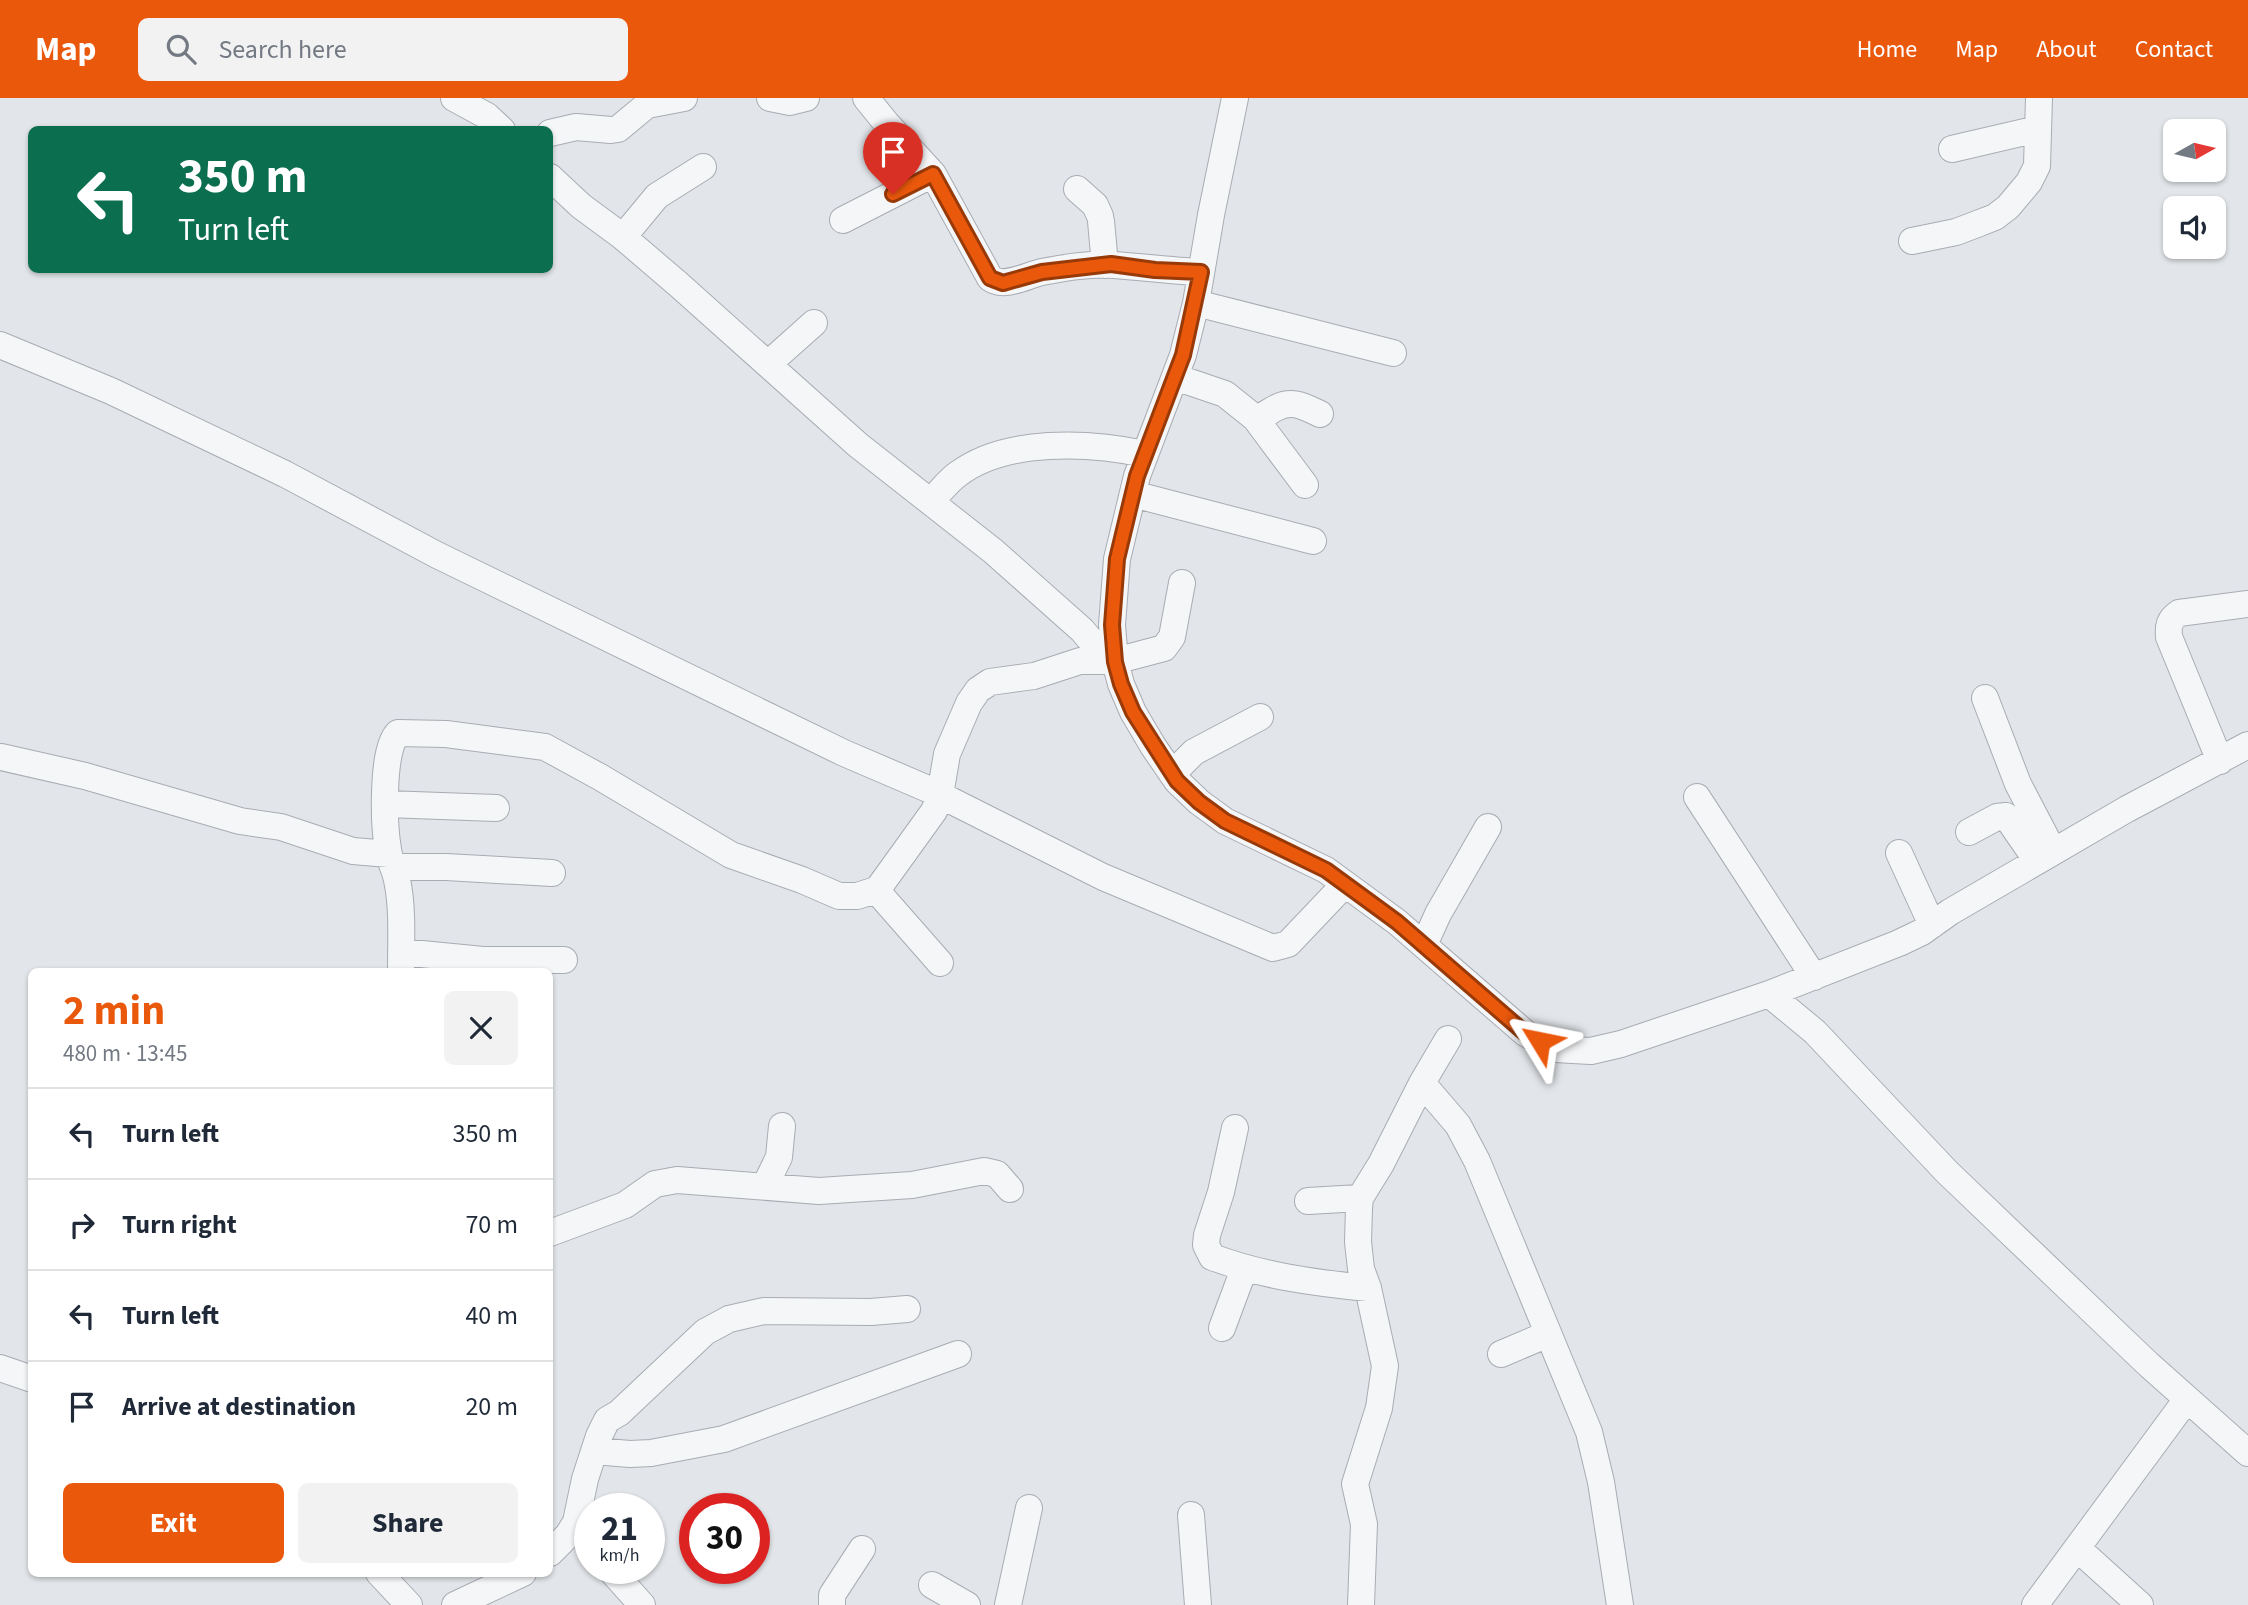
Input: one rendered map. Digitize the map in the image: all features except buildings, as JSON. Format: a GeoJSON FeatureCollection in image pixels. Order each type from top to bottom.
{"type":"FeatureCollection","features":[{"type":"Feature","properties":{"kind":"street"},"geometry":{"type":"LineString","coordinates":[[553,132],[576,127],[611,131],[618,129],[647,105],[684,98]]}},
{"type":"Feature","properties":{"kind":"street"},"geometry":{"type":"LineString","coordinates":[[770,98],[790,102],[806,98]]}},
{"type":"Feature","properties":{"kind":"street"},"geometry":{"type":"LineString","coordinates":[[866,98],[933,174],[990,278],[995,282],[1003,283],[1042,272],[1105,265],[1201,272]]}},
{"type":"Feature","properties":{"kind":"street"},"geometry":{"type":"LineString","coordinates":[[1107,661],[1117,559],[1133,494],[1183,355],[1196,303],[1235,98]]}},
{"type":"Feature","properties":{"kind":"street"},"geometry":{"type":"LineString","coordinates":[[1912,241],[1977,225],[1995,217],[2008,207],[2029,182],[2037,166],[2039,98]]}},
{"type":"Feature","properties":{"kind":"street"},"geometry":{"type":"LineString","coordinates":[[464,101],[498,126]]}},
{"type":"Feature","properties":{"kind":"street"},"geometry":{"type":"LineString","coordinates":[[1952,149],[2038,129]]}},
{"type":"Feature","properties":{"kind":"street"},"geometry":{"type":"LineString","coordinates":[[623,237],[657,196],[703,167]]}},
{"type":"Feature","properties":{"kind":"street"},"geometry":{"type":"LineString","coordinates":[[843,220],[933,174]]}},
{"type":"Feature","properties":{"kind":"street"},"geometry":{"type":"LineString","coordinates":[[553,180],[581,206],[623,237],[858,445],[993,551],[1082,630],[1107,661],[1133,712],[1172,774],[1199,802],[1225,821],[1326,870],[1397,922],[1525,1033],[1555,1049],[1591,1051],[1621,1044],[1769,994],[1899,943],[2127,809],[2248,745]]}},
{"type":"Feature","properties":{"kind":"street"},"geometry":{"type":"LineString","coordinates":[[1077,189],[1091,200],[1100,218],[1105,265]]}},
{"type":"Feature","properties":{"kind":"street"},"geometry":{"type":"LineString","coordinates":[[1196,303],[1393,353]]}},
{"type":"Feature","properties":{"kind":"street"},"geometry":{"type":"LineString","coordinates":[[768,364],[814,323]]}},
{"type":"Feature","properties":{"kind":"street"},"geometry":{"type":"LineString","coordinates":[[0,345],[136,402],[285,474],[437,555],[844,753],[940,795],[1103,877],[1273,948],[1288,944],[1345,884]]}},
{"type":"Feature","properties":{"kind":"street"},"geometry":{"type":"LineString","coordinates":[[1175,377],[1225,394],[1255,418],[1305,485]]}},
{"type":"Feature","properties":{"kind":"street"},"geometry":{"type":"LineString","coordinates":[[1255,418],[1289,403],[1296,403],[1320,414]]}},
{"type":"Feature","properties":{"kind":"street"},"geometry":{"type":"LineString","coordinates":[[931,501],[956,475],[976,463],[1013,450],[1082,445],[1109,446],[1146,454]]}},
{"type":"Feature","properties":{"kind":"street"},"geometry":{"type":"LineString","coordinates":[[1133,494],[1313,541]]}},
{"type":"Feature","properties":{"kind":"street"},"geometry":{"type":"LineString","coordinates":[[564,960],[401,962],[397,881],[386,833],[387,765],[394,737],[398,733],[446,734],[545,747],[730,855],[839,896],[857,896],[876,890],[934,811],[940,795],[947,754],[968,703],[978,690],[990,682],[1034,676],[1080,660],[1107,661],[1164,648],[1172,637],[1182,583]]}},
{"type":"Feature","properties":{"kind":"street"},"geometry":{"type":"LineString","coordinates":[[2220,761],[2169,637],[2168,628],[2173,617],[2179,613],[2248,604]]}},
{"type":"Feature","properties":{"kind":"street"},"geometry":{"type":"LineString","coordinates":[[1985,698],[2045,856]]}},
{"type":"Feature","properties":{"kind":"street"},"geometry":{"type":"LineString","coordinates":[[1172,774],[1194,751],[1260,717]]}},
{"type":"Feature","properties":{"kind":"street"},"geometry":{"type":"LineString","coordinates":[[1,757],[85,776],[240,821],[281,827],[391,861],[552,873]]}},
{"type":"Feature","properties":{"kind":"street"},"geometry":{"type":"LineString","coordinates":[[1697,797],[1814,976]]}},
{"type":"Feature","properties":{"kind":"street"},"geometry":{"type":"LineString","coordinates":[[386,804],[496,808]]}},
{"type":"Feature","properties":{"kind":"street"},"geometry":{"type":"LineString","coordinates":[[1969,832],[1997,817],[2006,816],[2045,856]]}},
{"type":"Feature","properties":{"kind":"street"},"geometry":{"type":"LineString","coordinates":[[1424,945],[1438,914],[1488,827]]}},
{"type":"Feature","properties":{"kind":"street"},"geometry":{"type":"LineString","coordinates":[[1899,853],[1932,925]]}},
{"type":"Feature","properties":{"kind":"street"},"geometry":{"type":"LineString","coordinates":[[876,890],[940,963]]}},
{"type":"Feature","properties":{"kind":"street"},"geometry":{"type":"LineString","coordinates":[[1769,994],[1815,1032],[1947,1172],[2248,1454]]}},
{"type":"Feature","properties":{"kind":"street"},"geometry":{"type":"LineString","coordinates":[[1361,1605],[1364,1524],[1355,1484],[1379,1408],[1385,1366],[1368,1288],[1361,1269],[1358,1242],[1360,1198],[1447,1040]]}},
{"type":"Feature","properties":{"kind":"street"},"geometry":{"type":"LineString","coordinates":[[1422,1083],[1458,1125],[1477,1161],[1589,1432],[1601,1482],[1620,1605]]}},
{"type":"Feature","properties":{"kind":"street"},"geometry":{"type":"LineString","coordinates":[[765,1185],[779,1157],[782,1126]]}},
{"type":"Feature","properties":{"kind":"street"},"geometry":{"type":"LineString","coordinates":[[1235,1128],[1206,1245],[1212,1257],[1244,1269],[1317,1283],[1368,1288]]}},
{"type":"Feature","properties":{"kind":"street"},"geometry":{"type":"LineString","coordinates":[[553,1232],[625,1205],[655,1184],[689,1180],[765,1185],[802,1191],[841,1190],[912,1185],[984,1171],[997,1174],[1010,1189]]}},
{"type":"Feature","properties":{"kind":"street"},"geometry":{"type":"LineString","coordinates":[[1308,1201],[1360,1198]]}},
{"type":"Feature","properties":{"kind":"street"},"geometry":{"type":"LineString","coordinates":[[1222,1328],[1244,1269]]}},
{"type":"Feature","properties":{"kind":"street"},"geometry":{"type":"LineString","coordinates":[[584,1493],[585,1479],[607,1420],[619,1413],[679,1354],[715,1325],[764,1311],[871,1312],[907,1309]]}},
{"type":"Feature","properties":{"kind":"street"},"geometry":{"type":"LineString","coordinates":[[1502,1354],[1548,1334]]}},
{"type":"Feature","properties":{"kind":"street"},"geometry":{"type":"LineString","coordinates":[[594,1451],[630,1454],[724,1439],[958,1354]]}},
{"type":"Feature","properties":{"kind":"street"},"geometry":{"type":"LineString","coordinates":[[0,1368],[28,1378]]}},
{"type":"Feature","properties":{"kind":"street"},"geometry":{"type":"LineString","coordinates":[[2035,1605],[2188,1399]]}},
{"type":"Feature","properties":{"kind":"street"},"geometry":{"type":"LineString","coordinates":[[1008,1605],[1029,1508]]}},
{"type":"Feature","properties":{"kind":"street"},"geometry":{"type":"LineString","coordinates":[[1191,1516],[1198,1605]]}},
{"type":"Feature","properties":{"kind":"street"},"geometry":{"type":"LineString","coordinates":[[553,1550],[568,1535],[574,1534]]}},
{"type":"Feature","properties":{"kind":"street"},"geometry":{"type":"LineString","coordinates":[[2077,1548],[2140,1605]]}},
{"type":"Feature","properties":{"kind":"street"},"geometry":{"type":"LineString","coordinates":[[832,1605],[832,1595],[862,1549]]}},
{"type":"Feature","properties":{"kind":"street"},"geometry":{"type":"LineString","coordinates":[[383,1577],[409,1605]]}},
{"type":"Feature","properties":{"kind":"street"},"geometry":{"type":"LineString","coordinates":[[455,1605],[514,1577]]}},
{"type":"Feature","properties":{"kind":"street"},"geometry":{"type":"LineString","coordinates":[[623,1584],[642,1605]]}},
{"type":"Feature","properties":{"kind":"street"},"geometry":{"type":"LineString","coordinates":[[932,1585],[967,1605]]}},
{"type":"Feature","properties":{"kind":"route"},"geometry":{"type":"LineString","coordinates":[[893,194],[933,174],[990,278],[995,282],[1003,283],[1042,272],[1111,264],[1201,272],[1183,355],[1137,476],[1117,559],[1112,625],[1115,662],[1133,712],[1177,781],[1199,802],[1225,821],[1326,870],[1397,922],[1525,1033],[1540,1041]]}}]}
